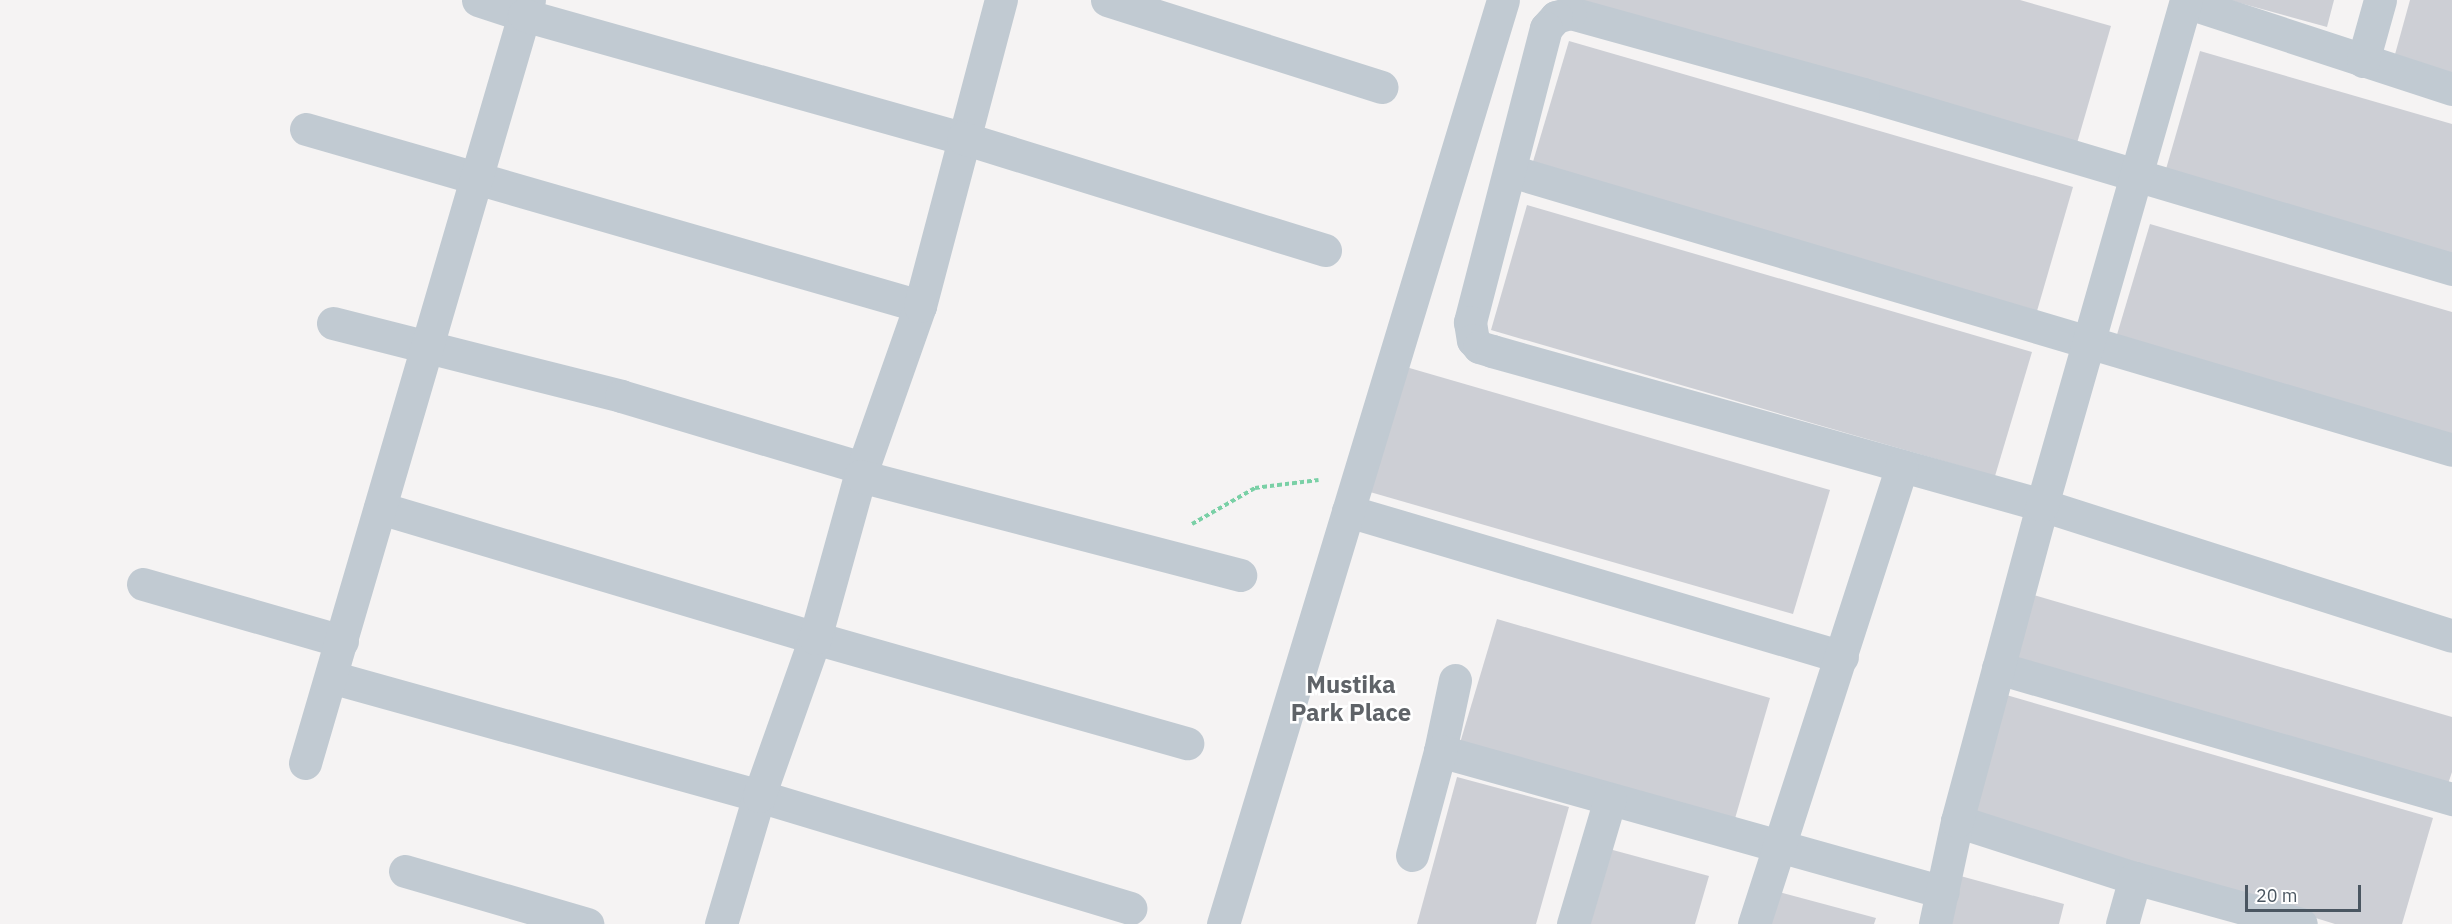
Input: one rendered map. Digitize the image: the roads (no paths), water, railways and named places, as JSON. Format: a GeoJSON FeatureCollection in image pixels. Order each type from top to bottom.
{"type":"FeatureCollection","features":[{"type":"Feature","properties":{"kind":"street"},"geometry":{"type":"LineString","coordinates":[[478,0],[527,8],[963,138],[1325,250]]}},
{"type":"Feature","properties":{"kind":"street"},"geometry":{"type":"LineString","coordinates":[[721,924],[759,796],[815,638],[862,472],[920,306],[1001,0]]}},
{"type":"Feature","properties":{"kind":"street"},"geometry":{"type":"LineString","coordinates":[[1223,924],[1347,511],[1362,475],[1503,0]]}},
{"type":"Feature","properties":{"kind":"street"},"geometry":{"type":"LineString","coordinates":[[2363,61],[2380,0]]}},
{"type":"Feature","properties":{"kind":"street"},"geometry":{"type":"LineString","coordinates":[[1935,924],[1957,821],[2042,505],[2186,1],[2452,89]]}},
{"type":"Feature","properties":{"kind":"street"},"geometry":{"type":"LineString","coordinates":[[1120,2],[1382,87]]}},
{"type":"Feature","properties":{"kind":"street"},"geometry":{"type":"LineString","coordinates":[[305,763],[527,8]]}},
{"type":"Feature","properties":{"kind":"street"},"geometry":{"type":"LineString","coordinates":[[2452,269],[2135,177],[1863,94],[1570,13],[1556,18],[1546,28],[1511,171],[1472,312],[1471,332],[1479,347],[2042,505],[2452,636]]}},
{"type":"Feature","properties":{"kind":"street"},"geometry":{"type":"LineString","coordinates":[[306,129],[920,306]]}},
{"type":"Feature","properties":{"kind":"street"},"geometry":{"type":"LineString","coordinates":[[1511,171],[2089,345],[2452,450]]}},
{"type":"Feature","properties":{"kind":"street"},"geometry":{"type":"LineString","coordinates":[[333,323],[428,345],[862,472],[1240,575]]}},
{"type":"Feature","properties":{"kind":"street"},"geometry":{"type":"LineString","coordinates":[[1754,924],[1776,847],[1842,657],[1902,466]]}},
{"type":"Feature","properties":{"kind":"street"},"geometry":{"type":"LineString","coordinates":[[380,507],[815,638],[1188,743]]}},
{"type":"Feature","properties":{"kind":"street"},"geometry":{"type":"LineString","coordinates":[[1347,511],[1842,657]]}},
{"type":"Feature","properties":{"kind":"street"},"geometry":{"type":"LineString","coordinates":[[143,584],[342,641]]}},
{"type":"Feature","properties":{"kind":"street"},"geometry":{"type":"LineString","coordinates":[[1998,668],[2452,799]]}},
{"type":"Feature","properties":{"kind":"street"},"geometry":{"type":"LineString","coordinates":[[331,677],[759,796],[1131,908]]}},
{"type":"Feature","properties":{"kind":"street"},"geometry":{"type":"LineString","coordinates":[[1412,855],[1440,751],[1455,680]]}},
{"type":"Feature","properties":{"kind":"street"},"geometry":{"type":"LineString","coordinates":[[1440,751],[1943,892]]}},
{"type":"Feature","properties":{"kind":"street"},"geometry":{"type":"LineString","coordinates":[[1573,924],[1610,800]]}},
{"type":"Feature","properties":{"kind":"street"},"geometry":{"type":"LineString","coordinates":[[1957,821],[2135,878],[2301,924]]}},
{"type":"Feature","properties":{"kind":"street"},"geometry":{"type":"LineString","coordinates":[[405,871],[587,924]]}},
{"type":"Feature","properties":{"kind":"street"},"geometry":{"type":"LineString","coordinates":[[2122,924],[2135,878]]}},
{"type":"Feature","properties":{"kind":"district","name":"Mustika Park Place"},"geometry":{"type":"Point","coordinates":[1351,699]}}]}
